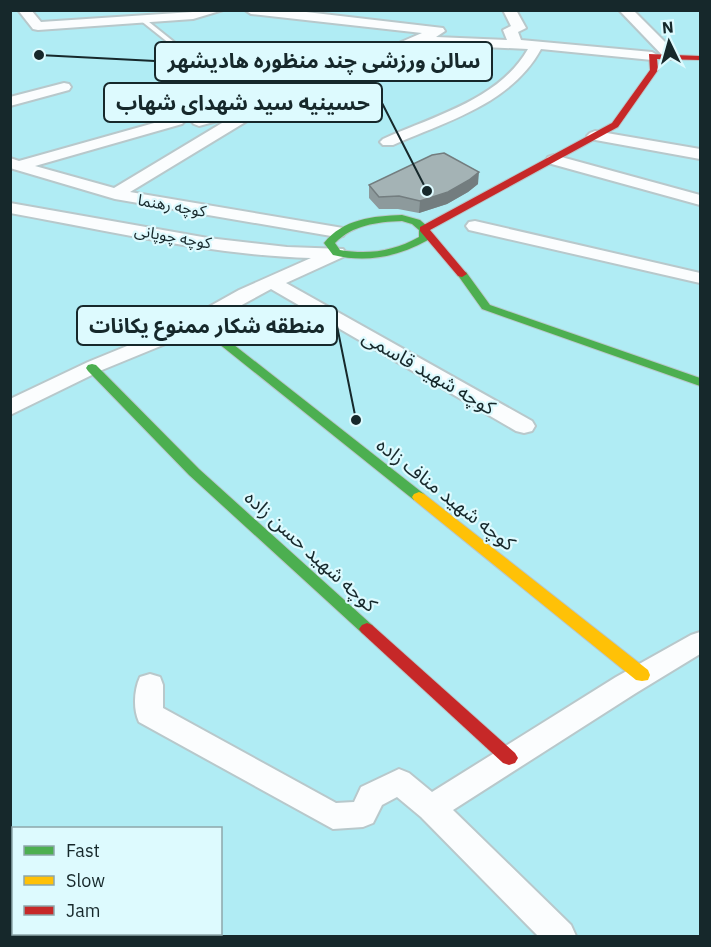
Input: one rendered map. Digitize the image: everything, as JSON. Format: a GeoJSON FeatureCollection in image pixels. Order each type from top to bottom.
{"type":"FeatureCollection","features":[{"type":"Feature","properties":{"kind":"street"},"geometry":{"type":"LineString","coordinates":[[24,10],[38,26],[142,19],[217,10]]}},
{"type":"Feature","properties":{"kind":"street"},"geometry":{"type":"LineString","coordinates":[[115,194],[256,110],[438,31],[251,10]]}},
{"type":"Feature","properties":{"kind":"street"},"geometry":{"type":"LineString","coordinates":[[509,10],[519,28],[510,30],[516,45]]}},
{"type":"Feature","properties":{"kind":"street"},"geometry":{"type":"LineString","coordinates":[[625,10],[671,56]]}},
{"type":"Feature","properties":{"kind":"street"},"geometry":{"type":"LineString","coordinates":[[417,40],[537,45],[652,56],[700,58]]}},
{"type":"Feature","properties":{"kind":"street"},"geometry":{"type":"LineString","coordinates":[[388,142],[491,97],[520,70],[534,54],[537,45]]}},
{"type":"Feature","properties":{"kind":"street"},"geometry":{"type":"LineString","coordinates":[[424,229],[615,125],[654,70],[652,56]]}},
{"type":"Feature","properties":{"kind":"street"},"geometry":{"type":"LineString","coordinates":[[10,102],[64,87]]}},
{"type":"Feature","properties":{"kind":"street"},"geometry":{"type":"LineString","coordinates":[[199,121],[215,115],[256,110]]}},
{"type":"Feature","properties":{"kind":"street"},"geometry":{"type":"LineString","coordinates":[[14,165],[177,121]]}},
{"type":"Feature","properties":{"kind":"street"},"geometry":{"type":"LineString","coordinates":[[595,136],[700,154]]}},
{"type":"Feature","properties":{"kind":"street"},"geometry":{"type":"LineString","coordinates":[[554,160],[700,200]]}},
{"type":"Feature","properties":{"kind":"street","name":"کوچه رهنما"},"geometry":{"type":"LineString","coordinates":[[14,165],[64,182],[115,194],[337,232]]}},
{"type":"Feature","properties":{"kind":"street","name":"کوچه چوپانی"},"geometry":{"type":"LineString","coordinates":[[10,208],[204,243],[299,253],[337,253]]}},
{"type":"Feature","properties":{"kind":"street"},"geometry":{"type":"LineString","coordinates":[[337,253],[329,243],[337,232],[355,224],[391,218],[416,222],[446,253],[486,307],[700,382]]}},
{"type":"Feature","properties":{"kind":"street"},"geometry":{"type":"LineString","coordinates":[[475,226],[700,278]]}},
{"type":"Feature","properties":{"kind":"street"},"geometry":{"type":"LineString","coordinates":[[10,408],[92,368],[178,332],[272,282],[337,253],[356,257],[396,252],[414,246],[424,238],[424,229]]}},
{"type":"Feature","properties":{"kind":"street","name":"کوچه شهید قاسمی"},"geometry":{"type":"LineString","coordinates":[[272,282],[524,426]]}},
{"type":"Feature","properties":{"kind":"street","name":"کوچه شهید مناف زاده"},"geometry":{"type":"LineString","coordinates":[[197,321],[642,675]]}},
{"type":"Feature","properties":{"kind":"street","name":"کوچه شهید حسن زاده"},"geometry":{"type":"LineString","coordinates":[[92,368],[194,472],[509,758]]}},
{"type":"Feature","properties":{"kind":"street"},"geometry":{"type":"LineString","coordinates":[[431,808],[642,675],[700,642]]}},
{"type":"Feature","properties":{"kind":"street"},"geometry":{"type":"LineString","coordinates":[[150,685],[149,714],[333,816],[363,814],[371,796],[399,782],[431,808],[560,936]]}},
{"type":"Feature","properties":{"kind":"lane"},"geometry":{"type":"LineString","coordinates":[[142,19],[256,110]]}},
{"type":"Feature","properties":{"kind":"shaded area"},"geometry":{"type":"Polygon","coordinates":[[[11,11],[700,11],[700,936],[11,936],[11,11]]]}},
{"type":"Feature","properties":{"kind":"building"},"geometry":{"type":"Polygon","coordinates":[[[444,153],[479,172],[448,192],[420,201],[399,196],[379,197],[369,185],[432,155],[444,153]]]}},
{"type":"Feature","properties":{"kind":"traffic: fast"},"geometry":{"type":"LineString","coordinates":[[402,218],[416,222],[424,229],[424,238],[393,252],[360,256],[337,253],[329,243],[344,230],[353,226],[381,219],[402,218]]}},
{"type":"Feature","properties":{"kind":"traffic: fast"},"geometry":{"type":"LineString","coordinates":[[462,274],[486,307],[700,382]]}},
{"type":"Feature","properties":{"kind":"traffic: fast"},"geometry":{"type":"LineString","coordinates":[[197,321],[419,497]]}},
{"type":"Feature","properties":{"kind":"traffic: fast"},"geometry":{"type":"LineString","coordinates":[[92,368],[194,472],[367,629]]}},
{"type":"Feature","properties":{"kind":"traffic: slow"},"geometry":{"type":"LineString","coordinates":[[419,497],[642,675]]}},
{"type":"Feature","properties":{"kind":"traffic: jam"},"geometry":{"type":"LineString","coordinates":[[462,274],[424,229],[615,125],[654,70],[652,56],[700,58]]}},
{"type":"Feature","properties":{"kind":"traffic: jam"},"geometry":{"type":"LineString","coordinates":[[367,629],[509,758]]}},
{"type":"Feature","properties":{"kind":"place","name":"سالن ورزشی چند منظوره هادیشهر"},"geometry":{"type":"Point","coordinates":[39,55]}},
{"type":"Feature","properties":{"kind":"place","name":"حسینیه سید شهدای شهاب"},"geometry":{"type":"Point","coordinates":[427,191]}},
{"type":"Feature","properties":{"kind":"place","name":"منطقه شکار ممنوع یکانات"},"geometry":{"type":"Point","coordinates":[356,420]}}]}
